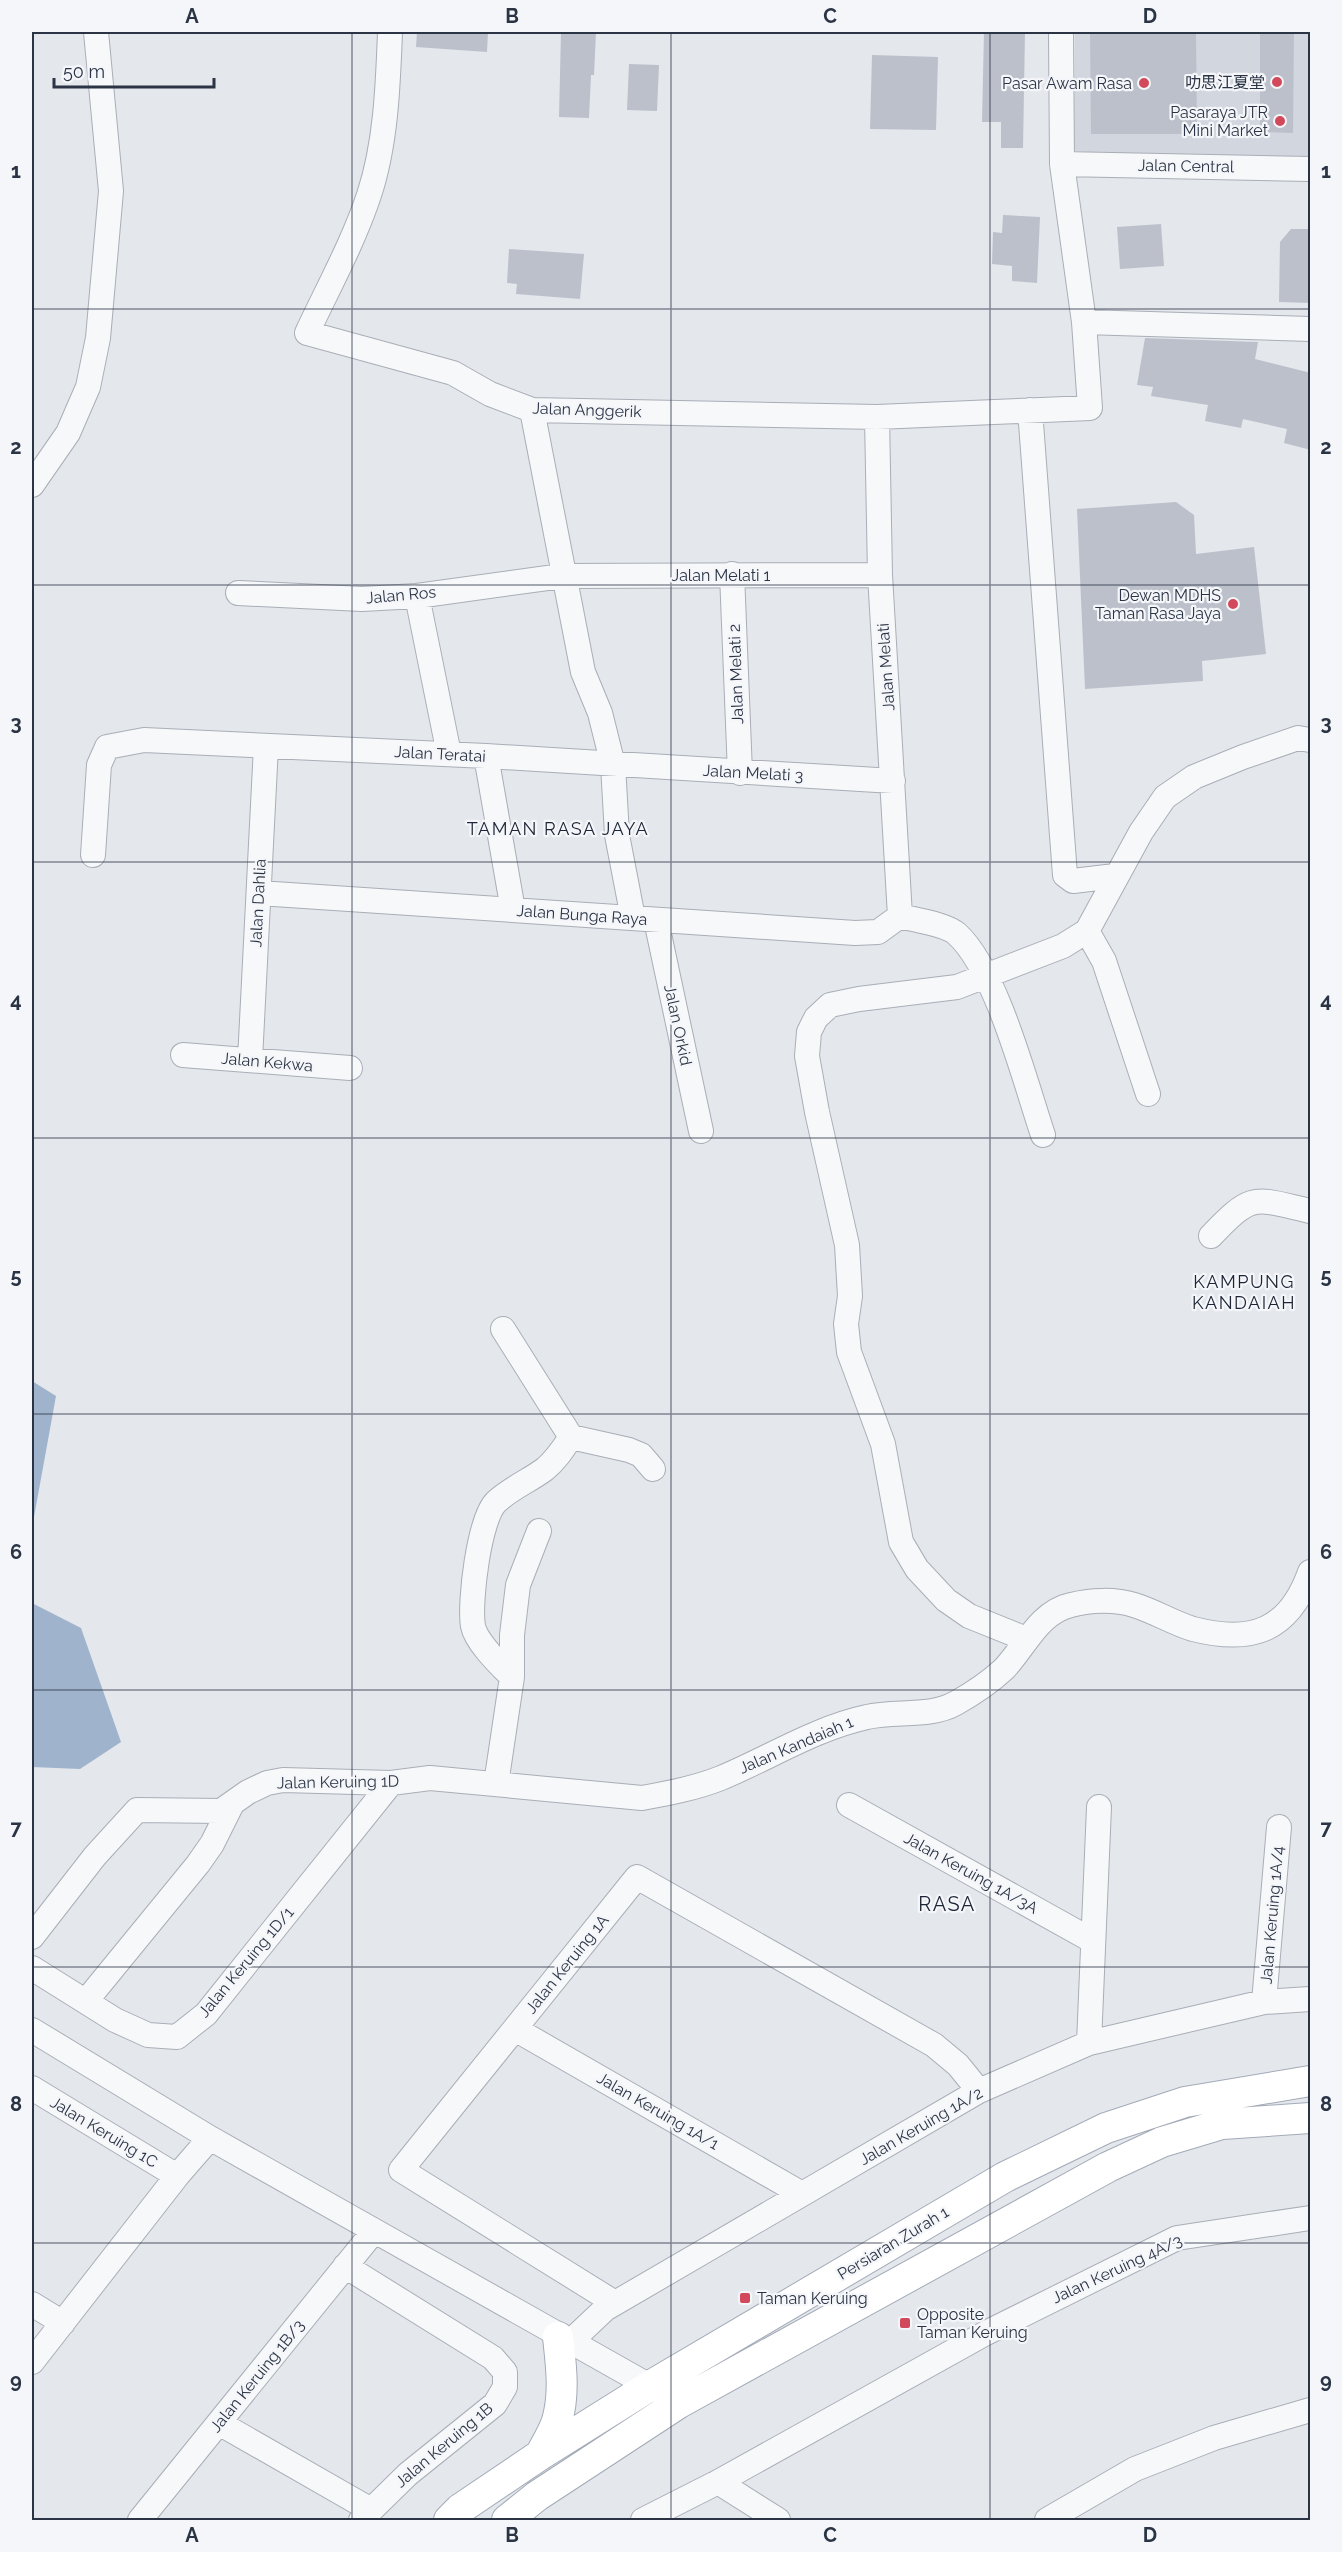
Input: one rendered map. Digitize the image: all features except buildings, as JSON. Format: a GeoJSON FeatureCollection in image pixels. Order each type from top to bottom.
{"type":"FeatureCollection","features":[{"type":"Feature","properties":{"kind":"main road","name":"Persiaran Zurah 1"},"geometry":{"type":"LineString","coordinates":[[449,2520],[460,2509],[540,2455],[650,2386],[1005,2177],[1106,2128],[1185,2102],[1311,2081]]}},
{"type":"Feature","properties":{"kind":"main road"},"geometry":{"type":"LineString","coordinates":[[507,2520],[537,2496],[679,2403],[1108,2167],[1162,2142],[1222,2124],[1311,2118]]}},
{"type":"Feature","properties":{"kind":"main road"},"geometry":{"type":"LineString","coordinates":[[1278,2120],[1311,2132]]}},
{"type":"Feature","properties":{"kind":"main road"},"geometry":{"type":"LineString","coordinates":[[540,2455],[556,2422],[563,2381],[564,2340]]}},
{"type":"Feature","properties":{"kind":"street"},"geometry":{"type":"LineString","coordinates":[[32,485],[68,433],[88,387],[98,338],[111,191],[96,32]]}},
{"type":"Feature","properties":{"kind":"street","name":"Jalan Anggerik"},"geometry":{"type":"LineString","coordinates":[[390,32],[388,80],[381,142],[369,194],[307,333],[453,372],[490,394],[532,410],[877,417],[1090,408],[1084,322]]}},
{"type":"Feature","properties":{"kind":"street"},"geometry":{"type":"LineString","coordinates":[[1061,32],[1062,164],[1084,322],[1311,329]]}},
{"type":"Feature","properties":{"kind":"street","name":"Jalan Central"},"geometry":{"type":"LineString","coordinates":[[1062,164],[1311,169]]}},
{"type":"Feature","properties":{"kind":"street","name":"Jalan Orkid"},"geometry":{"type":"LineString","coordinates":[[532,410],[562,576],[583,672],[600,713],[613,765],[617,835],[645,919],[701,1131]]}},
{"type":"Feature","properties":{"kind":"street"},"geometry":{"type":"LineString","coordinates":[[1030,410],[1065,875],[1073,881],[1115,876]]}},
{"type":"Feature","properties":{"kind":"street","name":"Jalan Melati"},"geometry":{"type":"LineString","coordinates":[[877,417],[880,575],[900,916]]}},
{"type":"Feature","properties":{"kind":"street","name":"Jalan Melati 2"},"geometry":{"type":"LineString","coordinates":[[732,574],[740,773]]}},
{"type":"Feature","properties":{"kind":"street","name":"Jalan Melati 1"},"geometry":{"type":"LineString","coordinates":[[562,576],[880,575]]}},
{"type":"Feature","properties":{"kind":"street","name":"Jalan Ros"},"geometry":{"type":"LineString","coordinates":[[238,593],[362,599],[417,596],[562,576]]}},
{"type":"Feature","properties":{"kind":"street"},"geometry":{"type":"LineString","coordinates":[[417,596],[449,754]]}},
{"type":"Feature","properties":{"kind":"street"},"geometry":{"type":"LineString","coordinates":[[1026,1639],[969,1616],[946,1600],[917,1569],[901,1542],[883,1444],[849,1352],[846,1324],[850,1296],[848,1245],[817,1112],[807,1056],[808,1032],[816,1018],[830,1005],[859,999],[957,987],[1063,946],[1087,931],[1115,876],[1165,797],[1194,777],[1298,738],[1311,740]]}},
{"type":"Feature","properties":{"kind":"street","name":"Jalan Teratai"},"geometry":{"type":"LineString","coordinates":[[93,855],[99,765],[107,747],[144,740],[449,754],[613,765]]}},
{"type":"Feature","properties":{"kind":"street","name":"Jalan Dahlia"},"geometry":{"type":"LineString","coordinates":[[250,1060],[266,746]]}},
{"type":"Feature","properties":{"kind":"street"},"geometry":{"type":"LineString","coordinates":[[486,756],[513,910]]}},
{"type":"Feature","properties":{"kind":"street","name":"Jalan Melati 3"},"geometry":{"type":"LineString","coordinates":[[613,765],[893,782]]}},
{"type":"Feature","properties":{"kind":"street","name":"Jalan Bunga Raya"},"geometry":{"type":"LineString","coordinates":[[259,894],[867,933],[878,932],[900,916]]}},
{"type":"Feature","properties":{"kind":"street"},"geometry":{"type":"LineString","coordinates":[[900,916],[955,932],[969,949],[998,1003],[1043,1136]]}},
{"type":"Feature","properties":{"kind":"street"},"geometry":{"type":"LineString","coordinates":[[1087,931],[1104,961],[1148,1094]]}},
{"type":"Feature","properties":{"kind":"street","name":"Jalan Kekwa"},"geometry":{"type":"LineString","coordinates":[[183,1055],[350,1068]]}},
{"type":"Feature","properties":{"kind":"street"},"geometry":{"type":"LineString","coordinates":[[1211,1236],[1235,1211],[1247,1203],[1263,1200],[1311,1211]]}},
{"type":"Feature","properties":{"kind":"street"},"geometry":{"type":"LineString","coordinates":[[503,1329],[571,1437],[629,1450],[641,1455],[653,1469]]}},
{"type":"Feature","properties":{"kind":"street"},"geometry":{"type":"LineString","coordinates":[[512,1677],[490,1655],[473,1628],[474,1582],[482,1533],[494,1504],[517,1485],[544,1469],[558,1456],[571,1437]]}},
{"type":"Feature","properties":{"kind":"street"},"geometry":{"type":"LineString","coordinates":[[496,1784],[512,1677],[512,1635],[518,1585],[538,1531]]}},
{"type":"Feature","properties":{"kind":"street","name":"Jalan Kandaiah 1"},"geometry":{"type":"LineString","coordinates":[[496,1784],[642,1798],[672,1793],[719,1779],[846,1722],[871,1716],[928,1711],[953,1705],[1003,1670],[1047,1616],[1069,1605],[1096,1601],[1132,1604],[1191,1628],[1227,1635],[1257,1634],[1286,1617],[1311,1572]]}},
{"type":"Feature","properties":{"kind":"street","name":"Jalan Keruing 1D"},"geometry":{"type":"LineString","coordinates":[[32,1936],[95,1856],[137,1810],[221,1811],[248,1792],[267,1783],[283,1780],[391,1783],[430,1778],[496,1784]]}},
{"type":"Feature","properties":{"kind":"street","name":"Jalan Keruing 1D/1"},"geometry":{"type":"LineString","coordinates":[[32,1968],[116,2020],[148,2035],[177,2037],[206,2014],[391,1783]]}},
{"type":"Feature","properties":{"kind":"street","name":"Jalan Keruing 1A/3A"},"geometry":{"type":"LineString","coordinates":[[849,1805],[1093,1941]]}},
{"type":"Feature","properties":{"kind":"street"},"geometry":{"type":"LineString","coordinates":[[86,2001],[198,1864],[212,1844],[231,1806]]}},
{"type":"Feature","properties":{"kind":"street"},"geometry":{"type":"LineString","coordinates":[[1089,2043],[1099,1808]]}},
{"type":"Feature","properties":{"kind":"street","name":"Jalan Keruing 1A/4"},"geometry":{"type":"LineString","coordinates":[[1264,2002],[1279,1827]]}},
{"type":"Feature","properties":{"kind":"street","name":"Jalan Keruing 1A"},"geometry":{"type":"LineString","coordinates":[[615,2303],[401,2170],[637,1877],[934,2045],[958,2065],[979,2091]]}},
{"type":"Feature","properties":{"kind":"street","name":"Jalan Keruing 1A/2"},"geometry":{"type":"LineString","coordinates":[[564,2340],[615,2303],[979,2091],[1089,2043],[1264,2002],[1311,1999]]}},
{"type":"Feature","properties":{"kind":"street","name":"Jalan Keruing 1A/1"},"geometry":{"type":"LineString","coordinates":[[515,2029],[802,2194]]}},
{"type":"Feature","properties":{"kind":"street"},"geometry":{"type":"LineString","coordinates":[[32,2030],[210,2138],[679,2403]]}},
{"type":"Feature","properties":{"kind":"street","name":"Jalan Keruing 1C"},"geometry":{"type":"LineString","coordinates":[[32,2088],[177,2176]]}},
{"type":"Feature","properties":{"kind":"street"},"geometry":{"type":"LineString","coordinates":[[32,2362],[177,2176],[210,2138]]}},
{"type":"Feature","properties":{"kind":"street","name":"Jalan Keruing 4A/3"},"geometry":{"type":"LineString","coordinates":[[643,2520],[718,2482],[987,2333],[1177,2238],[1310,2218]]}},
{"type":"Feature","properties":{"kind":"street","name":"Jalan Keruing 1B/3"},"geometry":{"type":"LineString","coordinates":[[140,2520],[374,2231]]}},
{"type":"Feature","properties":{"kind":"street","name":"Jalan Keruing 1B"},"geometry":{"type":"LineString","coordinates":[[345,2266],[493,2358],[505,2372],[505,2387],[495,2404],[408,2474],[366,2515]]}},
{"type":"Feature","properties":{"kind":"street"},"geometry":{"type":"LineString","coordinates":[[32,2304],[63,2323]]}},
{"type":"Feature","properties":{"kind":"street"},"geometry":{"type":"LineString","coordinates":[[1047,2520],[1135,2469],[1214,2438],[1311,2410]]}},
{"type":"Feature","properties":{"kind":"street"},"geometry":{"type":"LineString","coordinates":[[219,2423],[366,2515]]}},
{"type":"Feature","properties":{"kind":"street"},"geometry":{"type":"LineString","coordinates":[[718,2482],[778,2520]]}},
{"type":"Feature","properties":{"kind":"shaded area"},"geometry":{"type":"Polygon","coordinates":[[[1075,32],[1309,32],[1309,161],[1074,156],[1075,32]]]}},
{"type":"Feature","properties":{"kind":"water"},"geometry":{"type":"Polygon","coordinates":[[[32,1381],[56,1396],[32,1528],[32,1381]]]}},
{"type":"Feature","properties":{"kind":"water"},"geometry":{"type":"Polygon","coordinates":[[[32,1603],[81,1628],[121,1742],[80,1769],[32,1767],[32,1603]]]}},
{"type":"Feature","properties":{"kind":"place","name":"叻思江夏堂"},"geometry":{"type":"Point","coordinates":[1277,82]}},
{"type":"Feature","properties":{"kind":"place","name":"Pasar Awam Rasa"},"geometry":{"type":"Point","coordinates":[1144,83]}},
{"type":"Feature","properties":{"kind":"place","name":"Pasaraya JTR Mini Market"},"geometry":{"type":"Point","coordinates":[1280,121]}},
{"type":"Feature","properties":{"kind":"place","name":"Dewan MDHS Taman Rasa Jaya"},"geometry":{"type":"Point","coordinates":[1233,604]}},
{"type":"Feature","properties":{"kind":"place","name":"Taman Keruing"},"geometry":{"type":"Point","coordinates":[745,2298]}},
{"type":"Feature","properties":{"kind":"place","name":"Opposite Taman Keruing"},"geometry":{"type":"Point","coordinates":[905,2323]}},
{"type":"Feature","properties":{"kind":"district","name":"TAMAN RASA JAYA"},"geometry":{"type":"Point","coordinates":[558,828]}},
{"type":"Feature","properties":{"kind":"district","name":"KAMPUNG KANDAIAH"},"geometry":{"type":"Point","coordinates":[1244,1291]}},
{"type":"Feature","properties":{"kind":"district","name":"RASA"},"geometry":{"type":"Point","coordinates":[947,1904]}}]}
